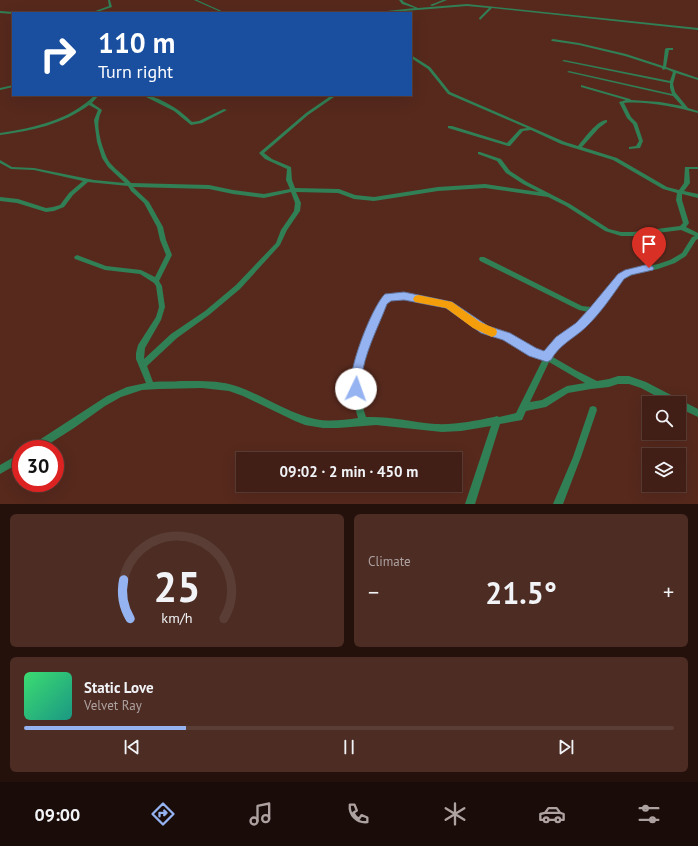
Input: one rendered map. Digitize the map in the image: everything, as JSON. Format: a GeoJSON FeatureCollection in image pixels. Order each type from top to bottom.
{"type":"FeatureCollection","features":[{"type":"Feature","properties":{"kind":"street"},"geometry":{"type":"LineString","coordinates":[[94,12],[111,6],[109,0]]}},
{"type":"Feature","properties":{"kind":"street"},"geometry":{"type":"LineString","coordinates":[[195,0],[222,12]]}},
{"type":"Feature","properties":{"kind":"street"},"geometry":{"type":"LineString","coordinates":[[400,0],[414,10]]}},
{"type":"Feature","properties":{"kind":"street"},"geometry":{"type":"LineString","coordinates":[[427,8],[446,1],[456,5]]}},
{"type":"Feature","properties":{"kind":"street"},"geometry":{"type":"LineString","coordinates":[[384,12],[456,5],[698,29]]}},
{"type":"Feature","properties":{"kind":"street"},"geometry":{"type":"LineString","coordinates":[[211,12],[212,8]]}},
{"type":"Feature","properties":{"kind":"street"},"geometry":{"type":"LineString","coordinates":[[480,19],[491,8]]}},
{"type":"Feature","properties":{"kind":"street"},"geometry":{"type":"LineString","coordinates":[[1,12],[12,13]]}},
{"type":"Feature","properties":{"kind":"street"},"geometry":{"type":"LineString","coordinates":[[553,40],[614,52],[698,79]]}},
{"type":"Feature","properties":{"kind":"street"},"geometry":{"type":"LineString","coordinates":[[664,69],[667,49],[672,49]]}},
{"type":"Feature","properties":{"kind":"street"},"geometry":{"type":"LineString","coordinates":[[412,57],[429,68],[449,93],[579,148],[615,159],[626,164],[657,185],[698,196]]}},
{"type":"Feature","properties":{"kind":"street"},"geometry":{"type":"LineString","coordinates":[[564,61],[671,82]]}},
{"type":"Feature","properties":{"kind":"street"},"geometry":{"type":"LineString","coordinates":[[569,72],[673,95],[686,108]]}},
{"type":"Feature","properties":{"kind":"street"},"geometry":{"type":"LineString","coordinates":[[673,95],[671,82],[675,72]]}},
{"type":"Feature","properties":{"kind":"street"},"geometry":{"type":"LineString","coordinates":[[0,89],[12,86]]}},
{"type":"Feature","properties":{"kind":"street"},"geometry":{"type":"LineString","coordinates":[[582,86],[634,102]]}},
{"type":"Feature","properties":{"kind":"street"},"geometry":{"type":"LineString","coordinates":[[0,134],[24,131],[72,114],[89,103],[96,96]]}},
{"type":"Feature","properties":{"kind":"street"},"geometry":{"type":"LineString","coordinates":[[146,96],[185,116],[191,124],[200,122],[225,110]]}},
{"type":"Feature","properties":{"kind":"street"},"geometry":{"type":"LineString","coordinates":[[143,365],[174,336],[207,313],[238,287],[281,240],[284,230],[295,216],[298,203],[288,175],[288,168],[283,164],[265,158],[261,153],[307,114],[334,96]]}},
{"type":"Feature","properties":{"kind":"street"},"geometry":{"type":"LineString","coordinates":[[631,148],[638,148],[641,141],[635,123],[629,118],[621,102],[686,108],[698,112]]}},
{"type":"Feature","properties":{"kind":"street"},"geometry":{"type":"LineString","coordinates":[[89,103],[100,110],[96,120],[99,142],[104,158],[146,202],[160,227],[169,255],[156,281]]}},
{"type":"Feature","properties":{"kind":"street"},"geometry":{"type":"LineString","coordinates":[[579,148],[597,126],[605,121]]}},
{"type":"Feature","properties":{"kind":"street"},"geometry":{"type":"LineString","coordinates":[[450,127],[508,145],[522,130],[532,129]]}},
{"type":"Feature","properties":{"kind":"street"},"geometry":{"type":"LineString","coordinates":[[46,440],[93,408],[114,396],[137,388],[151,386],[200,384],[218,385],[236,389],[288,414],[315,423],[340,425],[363,421],[394,421],[441,428],[475,426],[497,420],[519,417],[550,351],[560,340],[580,326],[621,277],[628,272],[673,262],[680,258],[694,238],[698,236],[682,228],[633,234],[615,233],[508,172],[499,160],[480,153]]}},
{"type":"Feature","properties":{"kind":"street"},"geometry":{"type":"LineString","coordinates":[[0,161],[11,168],[34,169],[86,181],[130,185],[209,187],[264,196],[293,190],[332,190],[358,198],[374,199],[438,189],[485,186],[552,196]]}},
{"type":"Feature","properties":{"kind":"street"},"geometry":{"type":"LineString","coordinates":[[682,228],[686,223],[679,200],[680,192],[687,183],[687,167],[698,168]]}},
{"type":"Feature","properties":{"kind":"street"},"geometry":{"type":"LineString","coordinates":[[0,199],[18,201],[46,210],[54,209],[62,206],[71,194],[86,181]]}},
{"type":"Feature","properties":{"kind":"street"},"geometry":{"type":"LineString","coordinates":[[77,257],[105,268],[141,272],[156,281],[159,286],[162,307],[159,318],[141,347],[140,359],[151,386]]}},
{"type":"Feature","properties":{"kind":"street"},"geometry":{"type":"LineString","coordinates":[[482,259],[581,308],[592,310],[597,306]]}},
{"type":"Feature","properties":{"kind":"street"},"geometry":{"type":"LineString","coordinates":[[363,421],[356,389],[357,371],[375,320],[383,302],[388,297],[404,296],[449,304],[485,330],[506,337],[533,352],[547,357],[596,384]]}},
{"type":"Feature","properties":{"kind":"street"},"geometry":{"type":"LineString","coordinates":[[524,407],[543,404],[567,390],[609,383],[618,380],[629,380],[643,385],[663,396]]}},
{"type":"Feature","properties":{"kind":"street"},"geometry":{"type":"LineString","coordinates":[[686,408],[698,413]]}},
{"type":"Feature","properties":{"kind":"street"},"geometry":{"type":"LineString","coordinates":[[558,504],[577,457],[593,410]]}},
{"type":"Feature","properties":{"kind":"street"},"geometry":{"type":"LineString","coordinates":[[470,504],[497,420]]}},
{"type":"Feature","properties":{"kind":"street"},"geometry":{"type":"LineString","coordinates":[[0,470],[12,463]]}},
{"type":"Feature","properties":{"kind":"slow traffic"},"geometry":{"type":"LineString","coordinates":[[418,299],[449,304],[476,325],[492,332]]}},
{"type":"Feature","properties":{"kind":"route"},"geometry":{"type":"LineString","coordinates":[[356,389],[357,371],[361,355],[383,302],[388,297],[404,296],[449,304],[476,325],[485,330],[506,337],[533,352],[547,357],[550,351],[560,340],[580,326],[593,312],[621,277],[628,272],[649,268]]}}]}
